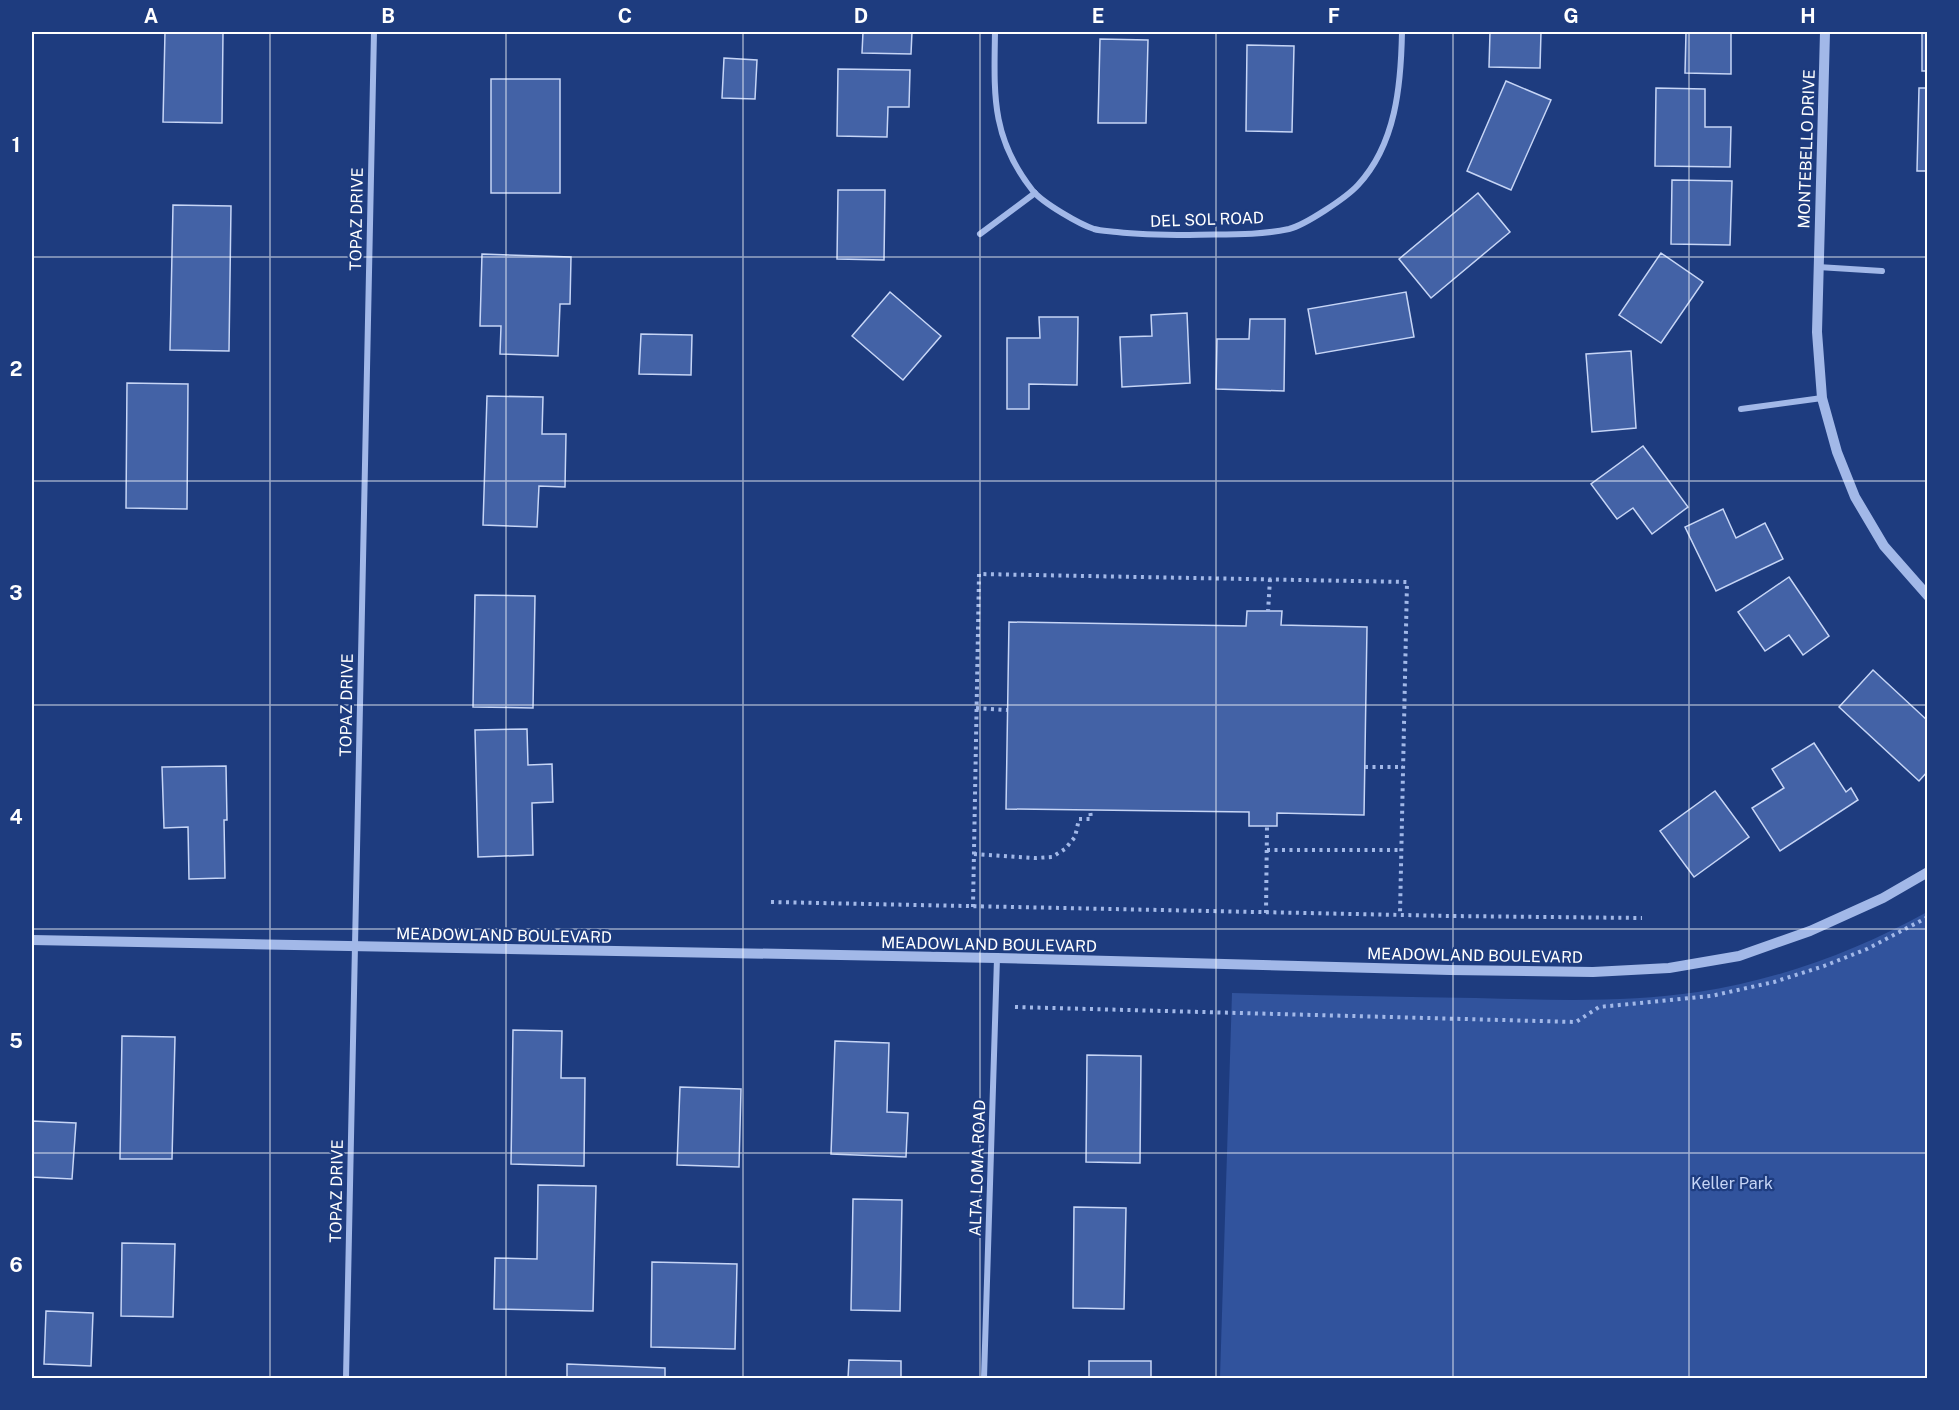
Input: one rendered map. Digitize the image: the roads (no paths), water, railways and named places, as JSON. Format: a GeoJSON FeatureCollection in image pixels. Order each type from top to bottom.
{"type":"FeatureCollection","features":[{"type":"Feature","properties":{"kind":"street","name":"TOPAZ DRIVE"},"geometry":{"type":"LineString","coordinates":[[346,1378],[374,32]]}},
{"type":"Feature","properties":{"kind":"street","name":"DEL SOL ROAD"},"geometry":{"type":"LineString","coordinates":[[995,32],[994,94],[999,127],[1014,164],[1035,193],[1061,212],[1094,229],[1155,235],[1251,234],[1291,228],[1327,209],[1358,186],[1380,154],[1393,118],[1401,73],[1402,32]]}},
{"type":"Feature","properties":{"kind":"street","name":"MONTEBELLO DRIVE"},"geometry":{"type":"LineString","coordinates":[[1825,32],[1817,333],[1822,398],[1837,452],[1855,497],[1884,546],[1928,596]]}},
{"type":"Feature","properties":{"kind":"street"},"geometry":{"type":"LineString","coordinates":[[980,234],[1035,193]]}},
{"type":"Feature","properties":{"kind":"street"},"geometry":{"type":"LineString","coordinates":[[1818,267],[1882,271]]}},
{"type":"Feature","properties":{"kind":"street"},"geometry":{"type":"LineString","coordinates":[[1741,409],[1822,398]]}},
{"type":"Feature","properties":{"kind":"street","name":"MEADOWLAND BOULEVARD"},"geometry":{"type":"LineString","coordinates":[[32,940],[1593,972],[1669,968],[1739,956],[1810,931],[1883,898],[1928,872]]}},
{"type":"Feature","properties":{"kind":"street","name":"ALTA LOMA ROAD"},"geometry":{"type":"LineString","coordinates":[[984,1378],[997,958]]}},
{"type":"Feature","properties":{"kind":"park label","name":"Keller Park"},"geometry":{"type":"Point","coordinates":[1732,1183]}}]}
